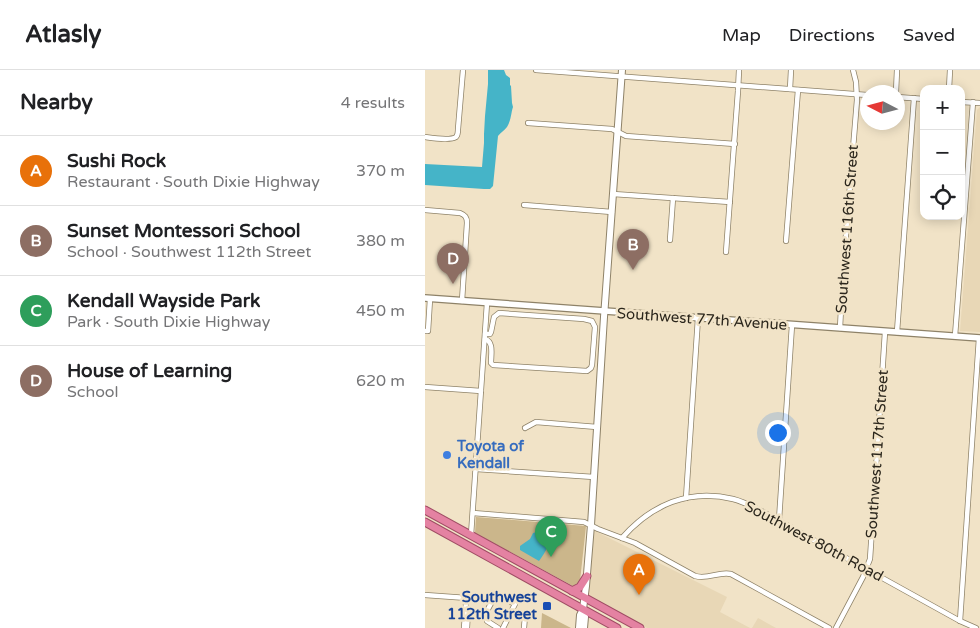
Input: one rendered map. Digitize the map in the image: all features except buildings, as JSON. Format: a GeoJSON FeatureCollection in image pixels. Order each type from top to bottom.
{"type":"FeatureCollection","features":[{"type":"Feature","properties":{"kind":"highway"},"geometry":{"type":"LineString","coordinates":[[425,510],[640,628]]}},
{"type":"Feature","properties":{"kind":"highway"},"geometry":{"type":"LineString","coordinates":[[425,522],[617,628]]}},
{"type":"Feature","properties":{"kind":"highway"},"geometry":{"type":"LineString","coordinates":[[470,547],[471,535]]}},
{"type":"Feature","properties":{"kind":"highway"},"geometry":{"type":"LineString","coordinates":[[572,591],[580,587],[587,576]]}},
{"type":"Feature","properties":{"kind":"main road"},"geometry":{"type":"LineString","coordinates":[[579,628],[580,615],[585,598],[591,525],[622,73]]}},
{"type":"Feature","properties":{"kind":"main road"},"geometry":{"type":"LineString","coordinates":[[583,609],[585,617],[584,628]]}},
{"type":"Feature","properties":{"kind":"street"},"geometry":{"type":"LineString","coordinates":[[425,137],[448,139],[454,138],[457,135],[463,70]]}},
{"type":"Feature","properties":{"kind":"street"},"geometry":{"type":"LineString","coordinates":[[536,70],[622,73],[738,85],[860,94]]}},
{"type":"Feature","properties":{"kind":"street"},"geometry":{"type":"LineString","coordinates":[[726,252],[739,70]]}},
{"type":"Feature","properties":{"kind":"street"},"geometry":{"type":"LineString","coordinates":[[790,89],[791,70]]}},
{"type":"Feature","properties":{"kind":"street","name":"Southwest 116th Street"},"geometry":{"type":"LineString","coordinates":[[840,328],[856,94],[853,70]]}},
{"type":"Feature","properties":{"kind":"street"},"geometry":{"type":"LineString","coordinates":[[896,85],[897,70]]}},
{"type":"Feature","properties":{"kind":"street"},"geometry":{"type":"LineString","coordinates":[[949,85],[950,70]]}},
{"type":"Feature","properties":{"kind":"street"},"geometry":{"type":"LineString","coordinates":[[786,241],[798,90]]}},
{"type":"Feature","properties":{"kind":"street"},"geometry":{"type":"LineString","coordinates":[[905,97],[920,99]]}},
{"type":"Feature","properties":{"kind":"street"},"geometry":{"type":"LineString","coordinates":[[897,332],[915,98]]}},
{"type":"Feature","properties":{"kind":"street"},"geometry":{"type":"LineString","coordinates":[[965,102],[980,103]]}},
{"type":"Feature","properties":{"kind":"street"},"geometry":{"type":"LineString","coordinates":[[955,336],[973,102]]}},
{"type":"Feature","properties":{"kind":"street"},"geometry":{"type":"LineString","coordinates":[[528,122],[612,129],[626,136],[735,144]]}},
{"type":"Feature","properties":{"kind":"street"},"geometry":{"type":"LineString","coordinates":[[613,194],[730,202]]}},
{"type":"Feature","properties":{"kind":"street"},"geometry":{"type":"LineString","coordinates":[[670,240],[673,198]]}},
{"type":"Feature","properties":{"kind":"street"},"geometry":{"type":"LineString","coordinates":[[523,205],[612,212]]}},
{"type":"Feature","properties":{"kind":"street"},"geometry":{"type":"LineString","coordinates":[[425,210],[457,213],[465,216],[467,222],[461,301]]}},
{"type":"Feature","properties":{"kind":"street"},"geometry":{"type":"LineString","coordinates":[[427,331],[428,299]]}},
{"type":"Feature","properties":{"kind":"street","name":"Southwest 77th Avenue"},"geometry":{"type":"LineString","coordinates":[[428,299],[979,338]]}},
{"type":"Feature","properties":{"kind":"street"},"geometry":{"type":"LineString","coordinates":[[471,535],[487,303]]}},
{"type":"Feature","properties":{"kind":"street"},"geometry":{"type":"LineString","coordinates":[[499,313],[585,319],[592,321],[595,327],[592,364],[591,368],[587,371],[494,365],[491,363],[491,344],[485,337],[492,330],[494,316],[499,313]]}},
{"type":"Feature","properties":{"kind":"street"},"geometry":{"type":"LineString","coordinates":[[686,498],[698,318]]}},
{"type":"Feature","properties":{"kind":"street"},"geometry":{"type":"LineString","coordinates":[[779,520],[792,325]]}},
{"type":"Feature","properties":{"kind":"street","name":"Southwest 117th Street"},"geometry":{"type":"LineString","coordinates":[[836,628],[870,563],[885,332]]}},
{"type":"Feature","properties":{"kind":"street"},"geometry":{"type":"LineString","coordinates":[[960,620],[979,338]]}},
{"type":"Feature","properties":{"kind":"street"},"geometry":{"type":"LineString","coordinates":[[484,352],[491,354]]}},
{"type":"Feature","properties":{"kind":"street"},"geometry":{"type":"LineString","coordinates":[[425,387],[481,391]]}},
{"type":"Feature","properties":{"kind":"street"},"geometry":{"type":"LineString","coordinates":[[525,428],[536,422],[597,427]]}},
{"type":"Feature","properties":{"kind":"street"},"geometry":{"type":"LineString","coordinates":[[476,469],[594,477]]}},
{"type":"Feature","properties":{"kind":"street","name":"Southwest 80th Road"},"geometry":{"type":"LineString","coordinates":[[622,538],[637,522],[651,512],[670,503],[686,498],[712,496],[733,499],[779,520],[976,628]]}},
{"type":"Feature","properties":{"kind":"street"},"geometry":{"type":"LineString","coordinates":[[473,513],[584,522],[635,543],[695,576],[703,578],[722,573],[731,574],[829,628]]}},
{"type":"Feature","properties":{"kind":"street"},"geometry":{"type":"LineString","coordinates":[[486,628],[488,610],[496,594],[515,604],[503,628]]}},
{"type":"Feature","properties":{"kind":"street"},"geometry":{"type":"LineString","coordinates":[[425,595],[467,599],[465,628]]}},
{"type":"Feature","properties":{"kind":"street"},"geometry":{"type":"LineString","coordinates":[[510,614],[525,616],[525,628]]}},
{"type":"Feature","properties":{"kind":"street"},"geometry":{"type":"LineString","coordinates":[[487,621],[498,628]]}},
{"type":"Feature","properties":{"kind":"shaded area"},"geometry":{"type":"Polygon","coordinates":[[[980,107],[980,332],[960,331],[977,110],[980,107]]]}},
{"type":"Feature","properties":{"kind":"shaded area"},"geometry":{"type":"Polygon","coordinates":[[[476,517],[586,526],[578,585],[573,586],[475,533],[476,517]]]}},
{"type":"Feature","properties":{"kind":"shaded area"},"geometry":{"type":"Polygon","coordinates":[[[593,530],[727,597],[720,612],[750,628],[647,628],[588,596],[593,530]]]}},
{"type":"Feature","properties":{"kind":"shaded area"},"geometry":{"type":"Polygon","coordinates":[[[542,613],[571,628],[541,628],[542,613]]]}},
{"type":"Feature","properties":{"kind":"shaded area"},"geometry":{"type":"Polygon","coordinates":[[[758,618],[776,628],[752,628],[758,618]]]}},
{"type":"Feature","properties":{"kind":"water"},"geometry":{"type":"Polygon","coordinates":[[[488,70],[504,70],[510,78],[513,107],[508,125],[498,136],[493,186],[490,189],[484,189],[425,185],[425,164],[482,167],[488,70]]]}},
{"type":"Feature","properties":{"kind":"water"},"geometry":{"type":"Polygon","coordinates":[[[544,530],[550,532],[550,540],[546,551],[539,561],[520,550],[520,546],[530,539],[533,533],[544,530]]]}},
{"type":"Feature","properties":{"kind":"place","name":"Sunset Montessori School"},"geometry":{"type":"Point","coordinates":[633,270]}},
{"type":"Feature","properties":{"kind":"place","name":"House of Learning"},"geometry":{"type":"Point","coordinates":[453,284]}},
{"type":"Feature","properties":{"kind":"place","name":"Toyota of Kendall"},"geometry":{"type":"Point","coordinates":[447,455]}},
{"type":"Feature","properties":{"kind":"place","name":"Kendall Wayside Park"},"geometry":{"type":"Point","coordinates":[551,557]}},
{"type":"Feature","properties":{"kind":"place","name":"Sushi Rock"},"geometry":{"type":"Point","coordinates":[639,595]}},
{"type":"Feature","properties":{"kind":"place","name":"Southwest 112th Street"},"geometry":{"type":"Point","coordinates":[547,606]}}]}
